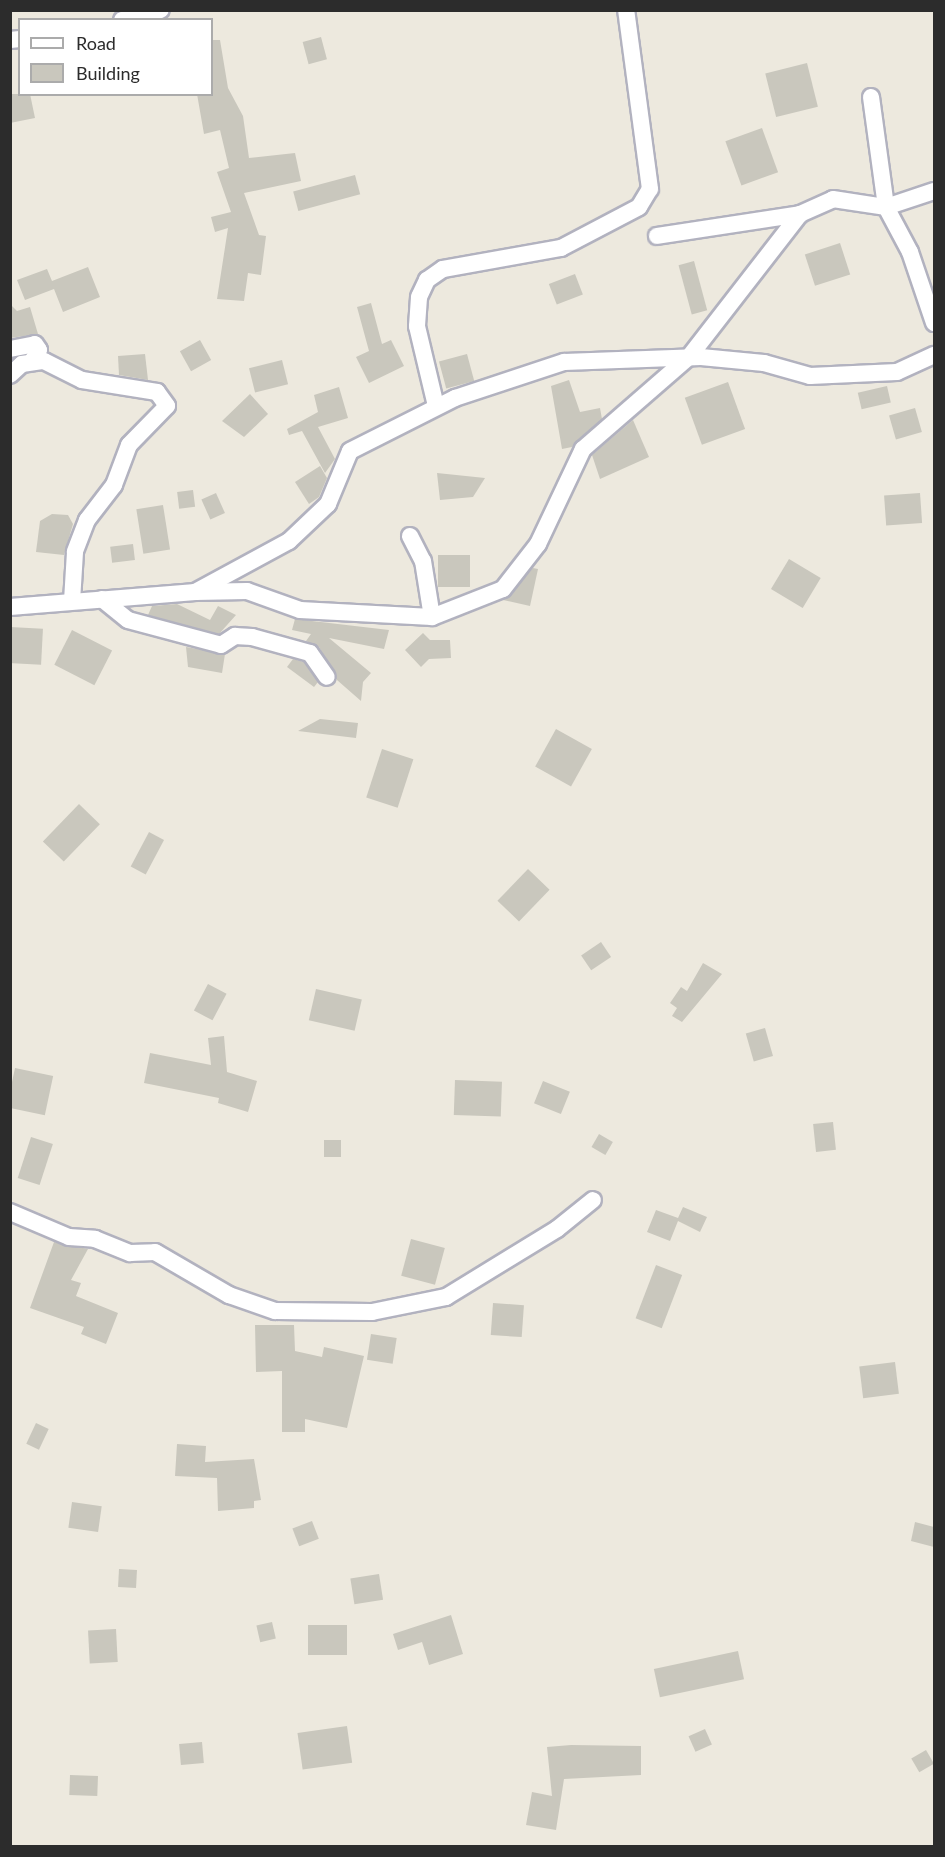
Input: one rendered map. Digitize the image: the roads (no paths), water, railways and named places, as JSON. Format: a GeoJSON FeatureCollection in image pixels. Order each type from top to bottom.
{"type":"FeatureCollection","features":[{"type":"Feature","properties":{"kind":"street"},"geometry":{"type":"LineString","coordinates":[[130,18],[161,10]]}},
{"type":"Feature","properties":{"kind":"street"},"geometry":{"type":"LineString","coordinates":[[436,406],[417,326],[419,297],[427,280],[443,269],[561,248],[639,207],[650,189],[627,10]]}},
{"type":"Feature","properties":{"kind":"street"},"geometry":{"type":"LineString","coordinates":[[871,96],[886,207],[910,252],[934,323]]}},
{"type":"Feature","properties":{"kind":"street"},"geometry":{"type":"LineString","coordinates":[[657,236],[800,214],[833,199],[886,207],[934,191]]}},
{"type":"Feature","properties":{"kind":"street"},"geometry":{"type":"LineString","coordinates":[[10,607],[195,592],[247,591],[300,610],[432,617],[502,589],[538,544],[583,449],[689,357],[800,214]]}},
{"type":"Feature","properties":{"kind":"street"},"geometry":{"type":"LineString","coordinates":[[10,349],[35,344],[39,350],[32,361],[10,375]]}},
{"type":"Feature","properties":{"kind":"street"},"geometry":{"type":"LineString","coordinates":[[195,592],[289,541],[328,504],[350,451],[436,406],[564,362],[689,357],[764,363],[810,376],[897,372],[934,355]]}},
{"type":"Feature","properties":{"kind":"street"},"geometry":{"type":"LineString","coordinates":[[32,361],[56,364],[82,380],[157,392],[167,406],[129,445],[114,485],[87,520],[75,552],[72,601]]}},
{"type":"Feature","properties":{"kind":"street"},"geometry":{"type":"LineString","coordinates":[[410,536],[423,561],[432,617]]}},
{"type":"Feature","properties":{"kind":"street"},"geometry":{"type":"LineString","coordinates":[[102,599],[128,620],[221,645],[235,636],[252,637],[310,653],[327,676]]}},
{"type":"Feature","properties":{"kind":"street"},"geometry":{"type":"LineString","coordinates":[[10,1212],[69,1237],[94,1239],[130,1253],[155,1252],[229,1295],[275,1311],[372,1312],[446,1298],[557,1229],[593,1200]]}}]}
